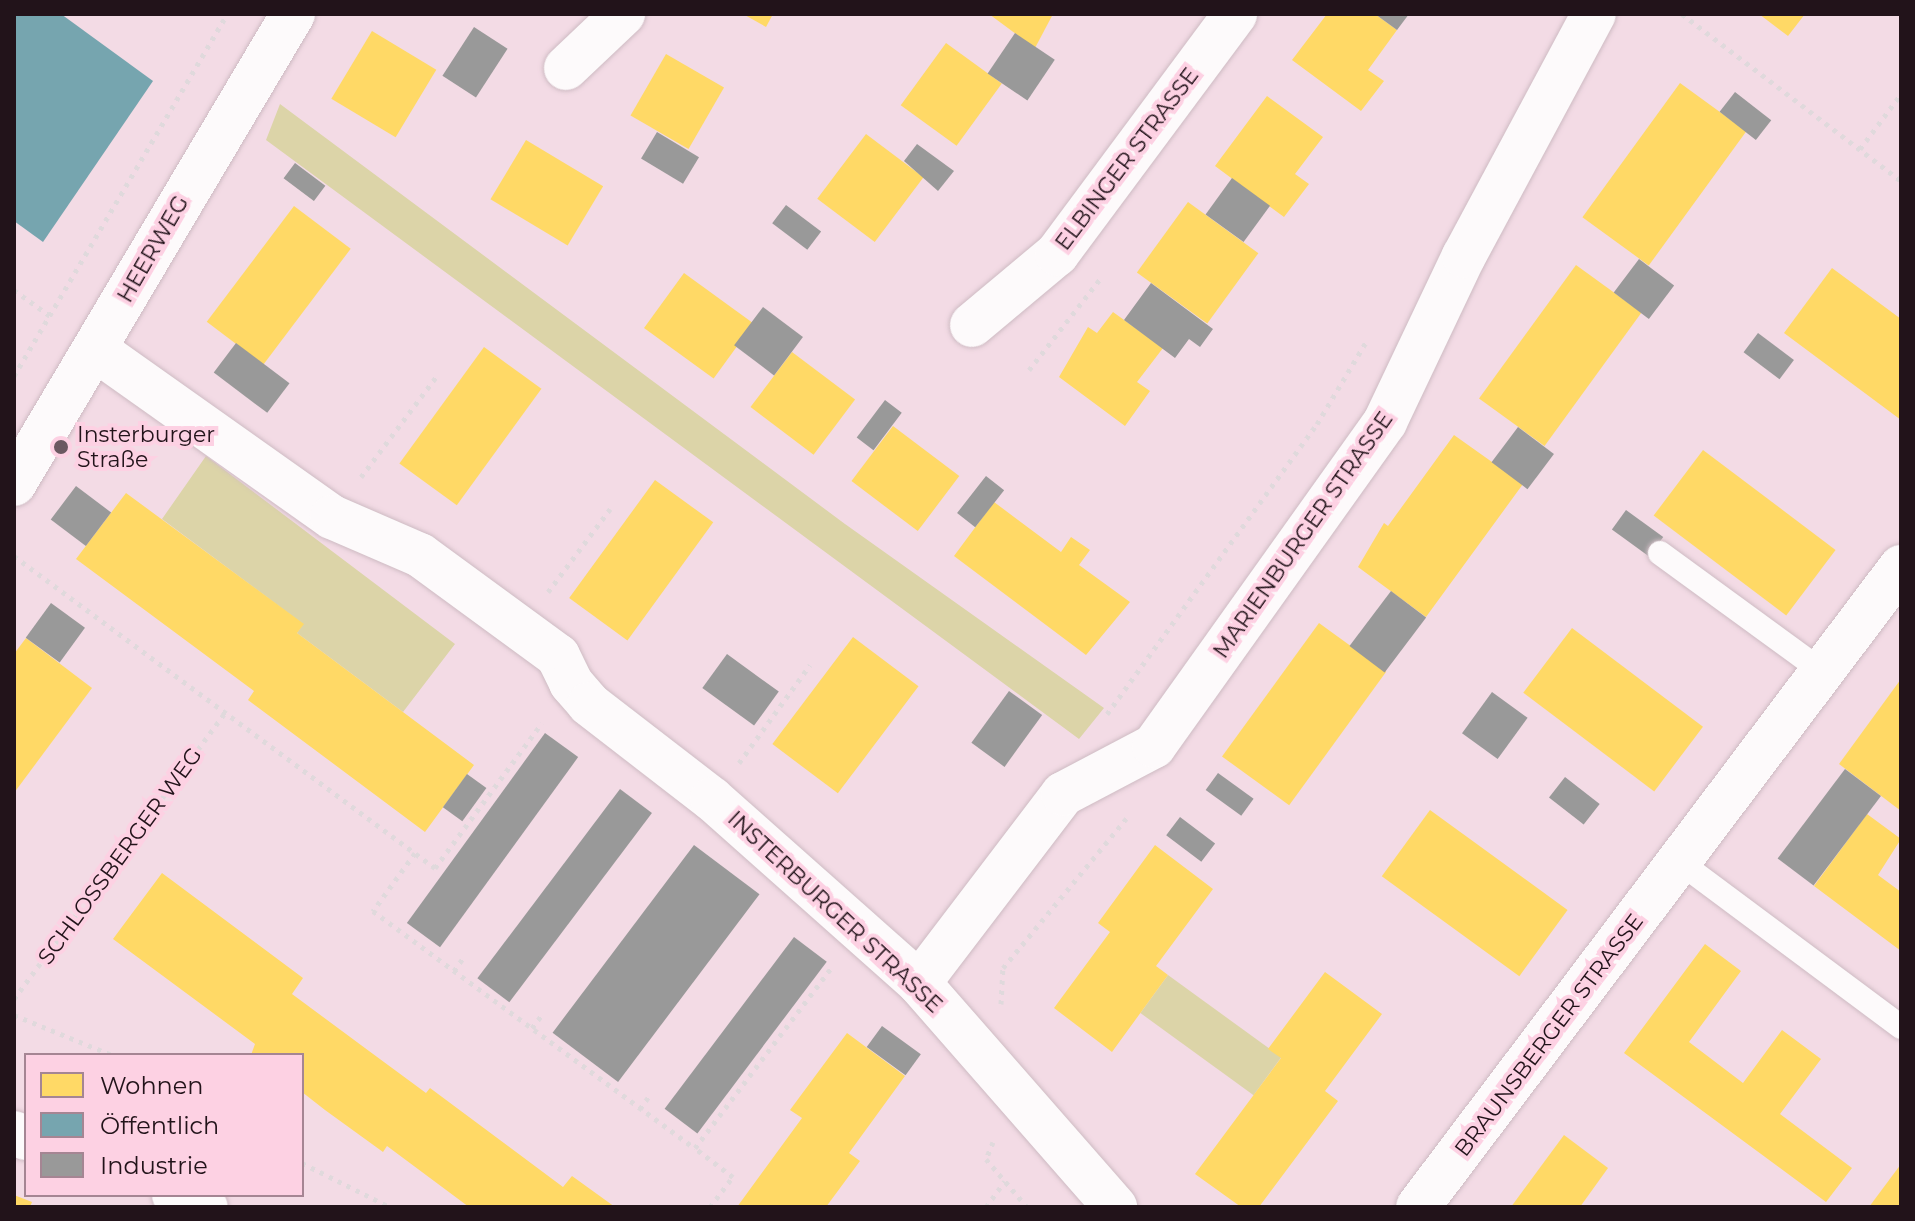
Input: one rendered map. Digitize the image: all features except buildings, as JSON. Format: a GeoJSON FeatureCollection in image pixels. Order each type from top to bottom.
{"type":"FeatureCollection","features":[{"type":"Feature","properties":{"kind":"street","name":"HEERWEG"},"geometry":{"type":"LineString","coordinates":[[14,484],[293,14]]}},
{"type":"Feature","properties":{"kind":"street"},"geometry":{"type":"LineString","coordinates":[[566,68],[623,14]]}},
{"type":"Feature","properties":{"kind":"street","name":"ELBINGER STRASSE"},"geometry":{"type":"LineString","coordinates":[[972,325],[1057,254],[1235,14]]}},
{"type":"Feature","properties":{"kind":"street","name":"MARIENBURGER STRASSE"},"geometry":{"type":"LineString","coordinates":[[919,983],[1063,794],[1154,746],[1385,422],[1464,256],[1594,14]]}},
{"type":"Feature","properties":{"kind":"street","name":"INSTERBURGER STRASSE"},"geometry":{"type":"LineString","coordinates":[[96,350],[332,517],[420,555],[558,656],[571,683],[589,704],[712,799],[919,983],[1115,1207]]}},
{"type":"Feature","properties":{"kind":"street","name":"BRAUNSBERGER STRASSE"},"geometry":{"type":"LineString","coordinates":[[1418,1207],[1823,672],[1894,590]]}},
{"type":"Feature","properties":{"kind":"street"},"geometry":{"type":"LineString","coordinates":[[179,1197],[206,1207]]}},
{"type":"Feature","properties":{"kind":"lane"},"geometry":{"type":"LineString","coordinates":[[1660,553],[1823,672]]}},
{"type":"Feature","properties":{"kind":"lane"},"geometry":{"type":"LineString","coordinates":[[1681,863],[1901,1027]]}},
{"type":"Feature","properties":{"kind":"path"},"geometry":{"type":"LineString","coordinates":[[14,376],[227,14]]}},
{"type":"Feature","properties":{"kind":"path"},"geometry":{"type":"LineString","coordinates":[[1682,14],[1901,181]]}},
{"type":"Feature","properties":{"kind":"path"},"geometry":{"type":"LineString","coordinates":[[1860,149],[1901,94]]}},
{"type":"Feature","properties":{"kind":"path"},"geometry":{"type":"LineString","coordinates":[[1100,723],[1166,638],[1317,424],[1372,332]]}},
{"type":"Feature","properties":{"kind":"path"},"geometry":{"type":"LineString","coordinates":[[332,517],[436,377]]}},
{"type":"Feature","properties":{"kind":"path"},"geometry":{"type":"LineString","coordinates":[[521,628],[610,509]]}},
{"type":"Feature","properties":{"kind":"path"},"geometry":{"type":"LineString","coordinates":[[14,556],[435,868],[571,683]]}},
{"type":"Feature","properties":{"kind":"path","name":"INSTERBURGER STRASSE"},"geometry":{"type":"LineString","coordinates":[[712,799],[810,665]]}},
{"type":"Feature","properties":{"kind":"path","name":"SCHLOSSBERGER WEG"},"geometry":{"type":"LineString","coordinates":[[14,999],[225,713]]}},
{"type":"Feature","properties":{"kind":"path"},"geometry":{"type":"LineString","coordinates":[[415,853],[373,911],[733,1177],[710,1207]]}},
{"type":"Feature","properties":{"kind":"path"},"geometry":{"type":"LineString","coordinates":[[454,971],[463,958]]}},
{"type":"Feature","properties":{"kind":"path","name":"INSTERBURGER STRASSE"},"geometry":{"type":"LineString","coordinates":[[695,1148],[836,962]]}},
{"type":"Feature","properties":{"kind":"path"},"geometry":{"type":"LineString","coordinates":[[14,1015],[107,1053]]}},
{"type":"Feature","properties":{"kind":"path"},"geometry":{"type":"LineString","coordinates":[[532,1028],[541,1016]]}},
{"type":"Feature","properties":{"kind":"path"},"geometry":{"type":"LineString","coordinates":[[640,1109],[649,1096]]}},
{"type":"Feature","properties":{"kind":"path"},"geometry":{"type":"LineString","coordinates":[[304,1164],[390,1207]]}},
{"type":"Feature","properties":{"kind":"path"},"geometry":{"type":"LineString","coordinates":[[986,1207],[1005,1181]]}},
{"type":"Feature","properties":{"kind":"shaded area"},"geometry":{"type":"Polygon","coordinates":[[[280,104],[845,524],[1104,708],[1079,739],[266,140],[280,104]]]}},
{"type":"Feature","properties":{"kind":"shaded area"},"geometry":{"type":"Polygon","coordinates":[[[206,456],[455,644],[403,712],[297,633],[303,624],[162,519],[206,456]]]}},
{"type":"Feature","properties":{"kind":"shaded area"},"geometry":{"type":"Polygon","coordinates":[[[1168,975],[1281,1057],[1254,1095],[1140,1013],[1168,975]]]}},
{"type":"Feature","properties":{"kind":"place","name":"Insterburger Straße"},"geometry":{"type":"Point","coordinates":[61,447]}}]}
